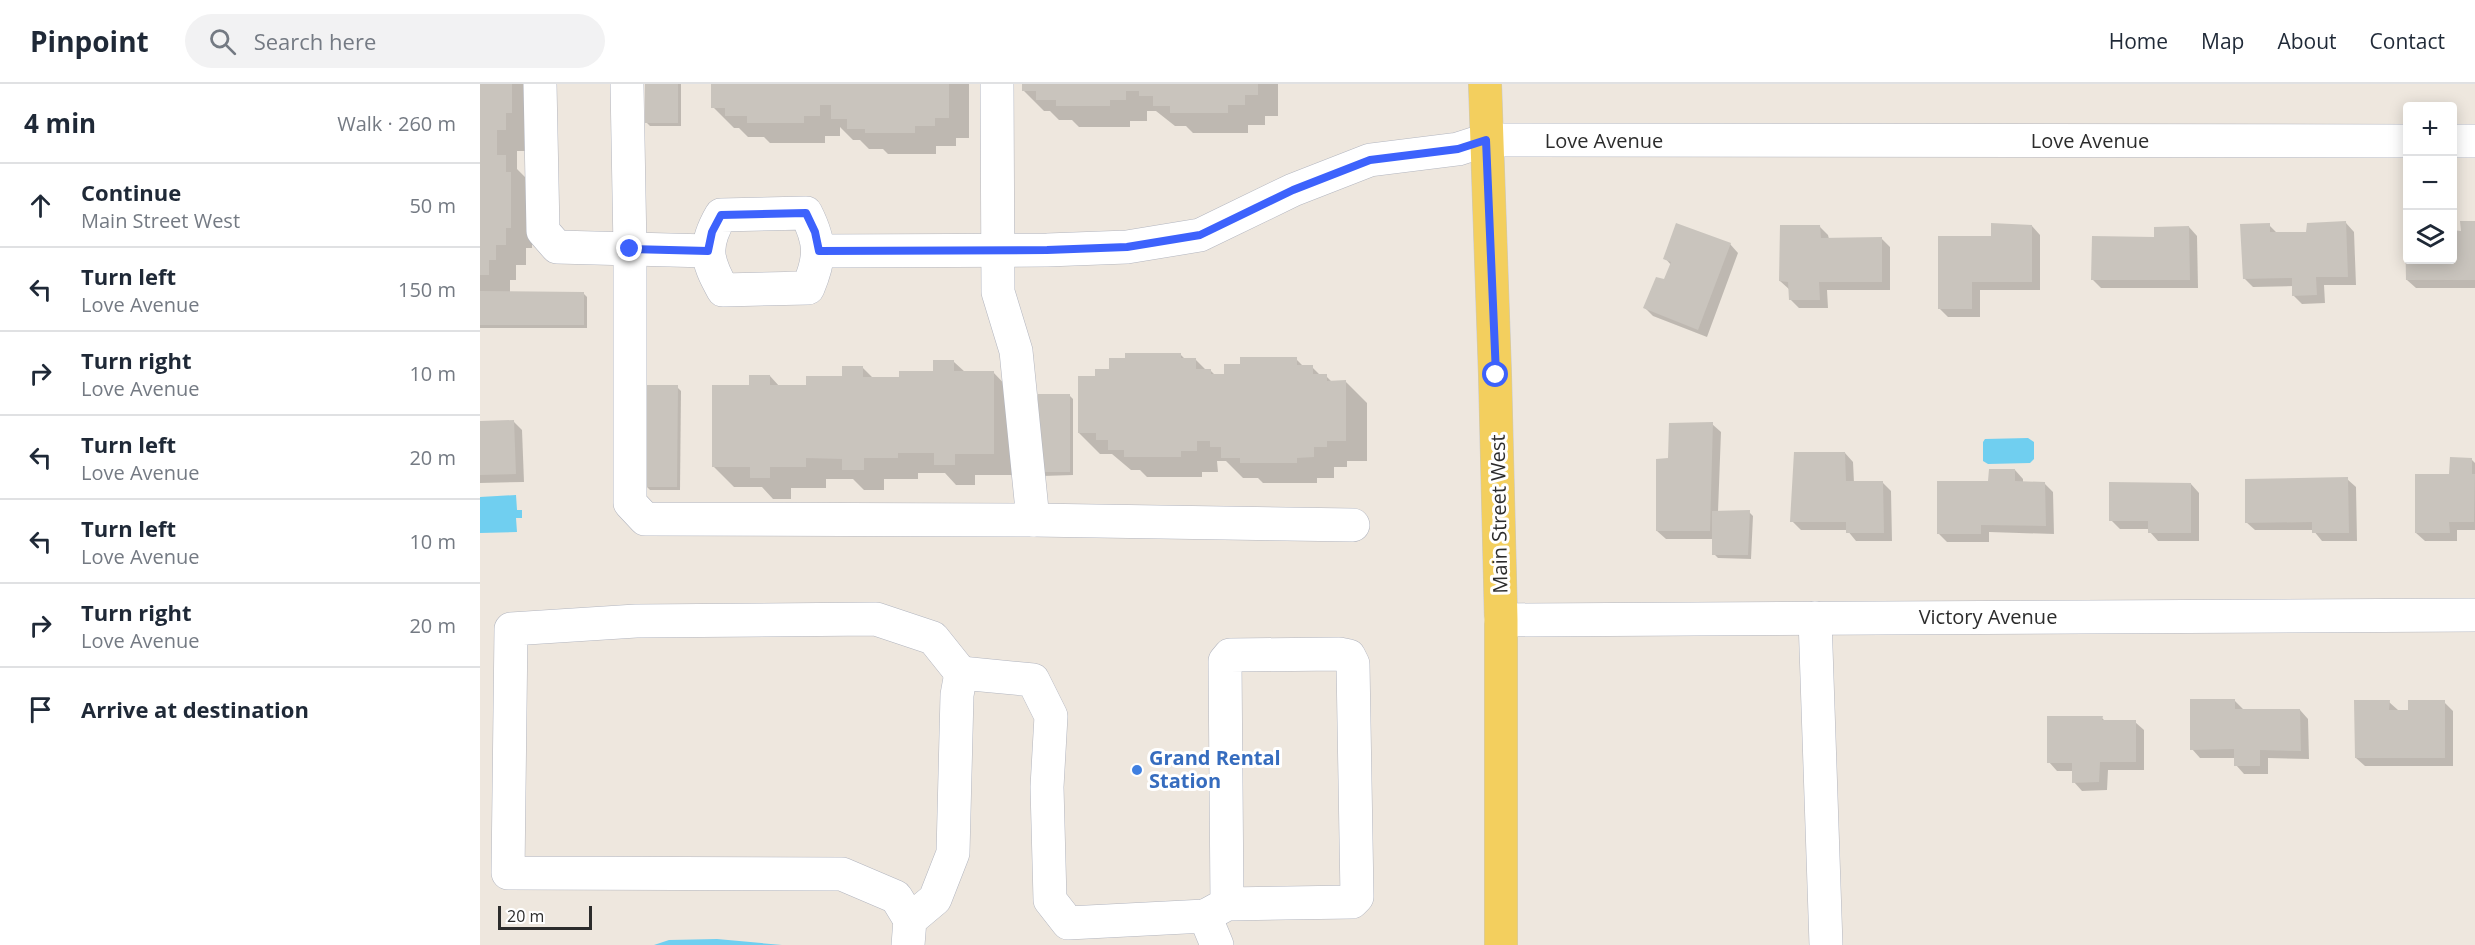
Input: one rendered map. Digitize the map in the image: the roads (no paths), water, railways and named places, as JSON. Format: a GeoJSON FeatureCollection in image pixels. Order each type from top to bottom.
{"type":"FeatureCollection","features":[{"type":"Feature","properties":{"kind":"main road","name":"Main Street West"},"geometry":{"type":"LineString","coordinates":[[1485,84],[1496,375],[1501,620],[1501,945]]}},
{"type":"Feature","properties":{"kind":"street"},"geometry":{"type":"LineString","coordinates":[[540,84],[543,231],[557,247],[708,251]]}},
{"type":"Feature","properties":{"kind":"street"},"geometry":{"type":"LineString","coordinates":[[627,84],[630,249],[630,503],[645,519],[1033,520],[1353,525]]}},
{"type":"Feature","properties":{"kind":"street"},"geometry":{"type":"LineString","coordinates":[[997,84],[998,292],[1016,351],[1033,520]]}},
{"type":"Feature","properties":{"kind":"street","name":"Love Avenue"},"geometry":{"type":"LineString","coordinates":[[819,251],[1127,247],[1200,235],[1293,190],[1370,160],[1458,149],[1486,140],[2403,141]]}},
{"type":"Feature","properties":{"kind":"street"},"geometry":{"type":"LineString","coordinates":[[2457,141],[2475,141]]}},
{"type":"Feature","properties":{"kind":"street"},"geometry":{"type":"LineString","coordinates":[[806,213],[815,232],[819,251],[816,268],[808,288],[723,290],[711,268],[708,251],[712,232],[721,215],[806,213]]}},
{"type":"Feature","properties":{"kind":"street","name":"Victory Avenue"},"geometry":{"type":"LineString","coordinates":[[1501,620],[2475,615]]}},
{"type":"Feature","properties":{"kind":"street"},"geometry":{"type":"LineString","coordinates":[[1815,618],[1826,945]]}},
{"type":"Feature","properties":{"kind":"street"},"geometry":{"type":"LineString","coordinates":[[909,932],[896,897],[842,874],[508,873],[512,629],[636,621],[876,619],[933,638],[961,673],[1033,680],[1051,716],[1047,787],[1050,900],[1068,923],[1216,922],[1352,902],[1357,897],[1353,664],[1349,656],[1339,654],[1230,656],[1225,661],[1216,922]]}},
{"type":"Feature","properties":{"kind":"street"},"geometry":{"type":"LineString","coordinates":[[909,932],[935,899],[953,853],[957,695],[961,673]]}},
{"type":"Feature","properties":{"kind":"water"},"geometry":{"type":"Polygon","coordinates":[[[2028,438],[2034,442],[2034,459],[2030,463],[1988,464],[1983,461],[1985,439],[2028,438]]]}},
{"type":"Feature","properties":{"kind":"water"},"geometry":{"type":"Polygon","coordinates":[[[516,495],[517,510],[522,510],[522,518],[516,518],[517,532],[480,533],[480,497],[516,495]]]}},
{"type":"Feature","properties":{"kind":"water"},"geometry":{"type":"Polygon","coordinates":[[[717,939],[782,945],[654,945],[669,940],[717,939]]]}},
{"type":"Feature","properties":{"kind":"place","name":"Grand Rental Station"},"geometry":{"type":"Point","coordinates":[1137,770]}}]}
